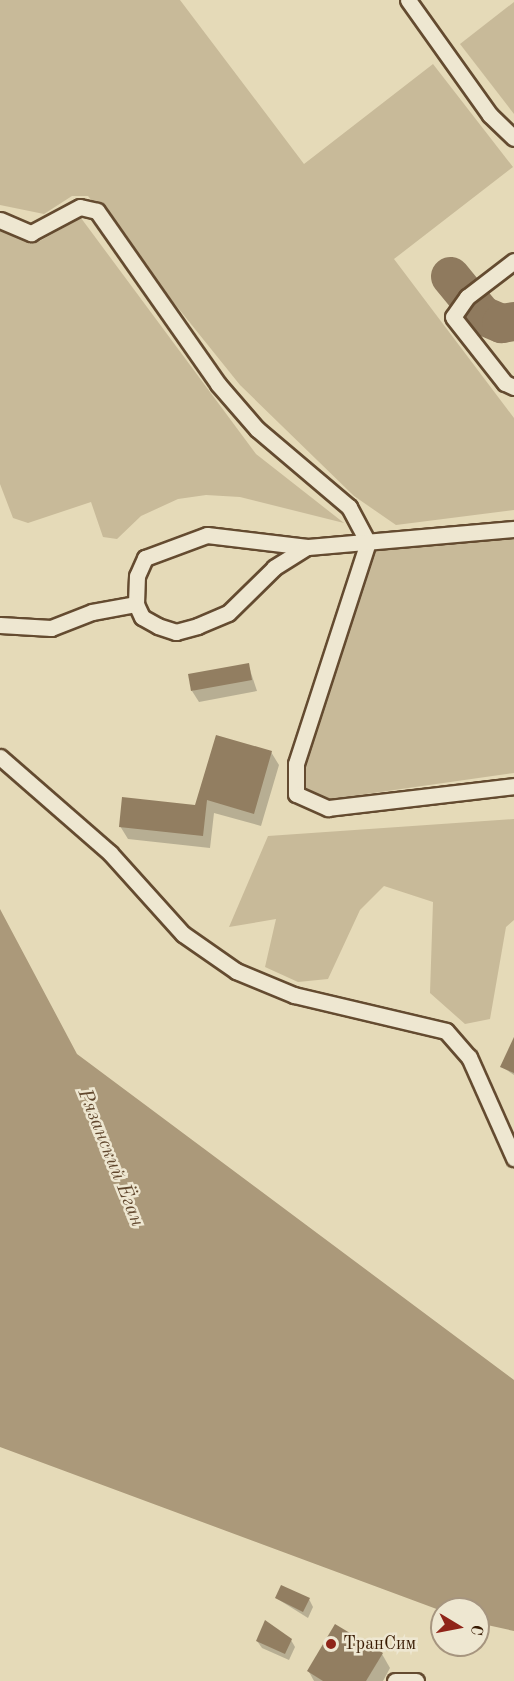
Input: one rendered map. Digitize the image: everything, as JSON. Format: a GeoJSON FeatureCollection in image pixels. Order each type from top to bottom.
{"type":"FeatureCollection","features":[{"type":"Feature","properties":{"kind":"street"},"geometry":{"type":"LineString","coordinates":[[408,0],[490,115],[514,138]]}},
{"type":"Feature","properties":{"kind":"street"},"geometry":{"type":"LineString","coordinates":[[0,220],[30,233],[80,207],[97,211],[218,384],[257,429],[349,507],[369,542],[302,743],[296,794],[328,808],[514,786]]}},
{"type":"Feature","properties":{"kind":"street"},"geometry":{"type":"LineString","coordinates":[[514,261],[466,297],[453,317],[505,383],[514,387]]}},
{"type":"Feature","properties":{"kind":"street"},"geometry":{"type":"LineString","coordinates":[[307,547],[274,568],[228,614],[198,626],[176,632],[158,626],[142,617],[136,604],[137,576],[156,549],[207,535],[307,547],[514,529]]}},
{"type":"Feature","properties":{"kind":"street"},"geometry":{"type":"LineString","coordinates":[[0,625],[51,628],[92,612],[136,604]]}},
{"type":"Feature","properties":{"kind":"street"},"geometry":{"type":"LineString","coordinates":[[0,757],[110,853],[183,934],[226,965],[294,995],[447,1031],[469,1057],[514,1158]]}},
{"type":"Feature","properties":{"kind":"street"},"geometry":{"type":"LineString","coordinates":[[395,1681],[416,1681]]}},
{"type":"Feature","properties":{"kind":"shaded area"},"geometry":{"type":"Polygon","coordinates":[[[0,0],[180,0],[304,164],[433,64],[513,167],[394,259],[514,418],[514,510],[396,525],[354,496],[240,385],[88,196],[72,196],[44,214],[0,205],[0,0]]]}},
{"type":"Feature","properties":{"kind":"shaded area"},"geometry":{"type":"Polygon","coordinates":[[[514,2],[514,114],[460,44],[514,2]]]}},
{"type":"Feature","properties":{"kind":"shaded area"},"geometry":{"type":"Polygon","coordinates":[[[81,218],[256,454],[344,523],[240,497],[206,495],[178,499],[141,516],[117,539],[103,537],[91,502],[28,523],[13,518],[0,484],[0,230],[38,242],[81,218]]]}},
{"type":"Feature","properties":{"kind":"shaded area"},"geometry":{"type":"Polygon","coordinates":[[[514,538],[514,773],[317,801],[304,795],[298,777],[371,547],[514,538]]]}},
{"type":"Feature","properties":{"kind":"shaded area"},"geometry":{"type":"Polygon","coordinates":[[[514,819],[514,920],[506,927],[490,1019],[465,1024],[430,993],[433,902],[384,886],[360,910],[328,979],[298,982],[265,967],[276,919],[229,927],[268,836],[514,819]]]}},
{"type":"Feature","properties":{"kind":"water","name":"Рязанский Ёган"},"geometry":{"type":"Polygon","coordinates":[[[0,909],[77,1054],[514,1380],[514,1631],[490,1626],[490,1597],[430,1597],[430,1607],[0,1447],[0,909]]]}},
{"type":"Feature","properties":{"kind":"building"},"geometry":{"type":"Polygon","coordinates":[[[249,663],[252,680],[191,691],[188,674],[249,663]]]}},
{"type":"Feature","properties":{"kind":"building"},"geometry":{"type":"Polygon","coordinates":[[[216,735],[272,751],[254,814],[207,800],[203,836],[119,827],[122,797],[195,805],[216,735]]]}},
{"type":"Feature","properties":{"kind":"building"},"geometry":{"type":"Polygon","coordinates":[[[514,1037],[514,1073],[500,1067],[514,1037]]]}},
{"type":"Feature","properties":{"kind":"building"},"geometry":{"type":"Polygon","coordinates":[[[281,1585],[310,1598],[303,1612],[275,1598],[281,1585]]]}},
{"type":"Feature","properties":{"kind":"building"},"geometry":{"type":"Polygon","coordinates":[[[265,1620],[292,1639],[285,1654],[256,1641],[265,1620]]]}},
{"type":"Feature","properties":{"kind":"building"},"geometry":{"type":"Polygon","coordinates":[[[335,1624],[383,1653],[366,1681],[323,1681],[307,1671],[335,1624]]]}},
{"type":"Feature","properties":{"kind":"taxiway"},"geometry":{"type":"LineString","coordinates":[[450,276],[482,315],[501,323],[514,321]]}},
{"type":"Feature","properties":{"kind":"place","name":"ТранСим"},"geometry":{"type":"Point","coordinates":[331,1644]}}]}
